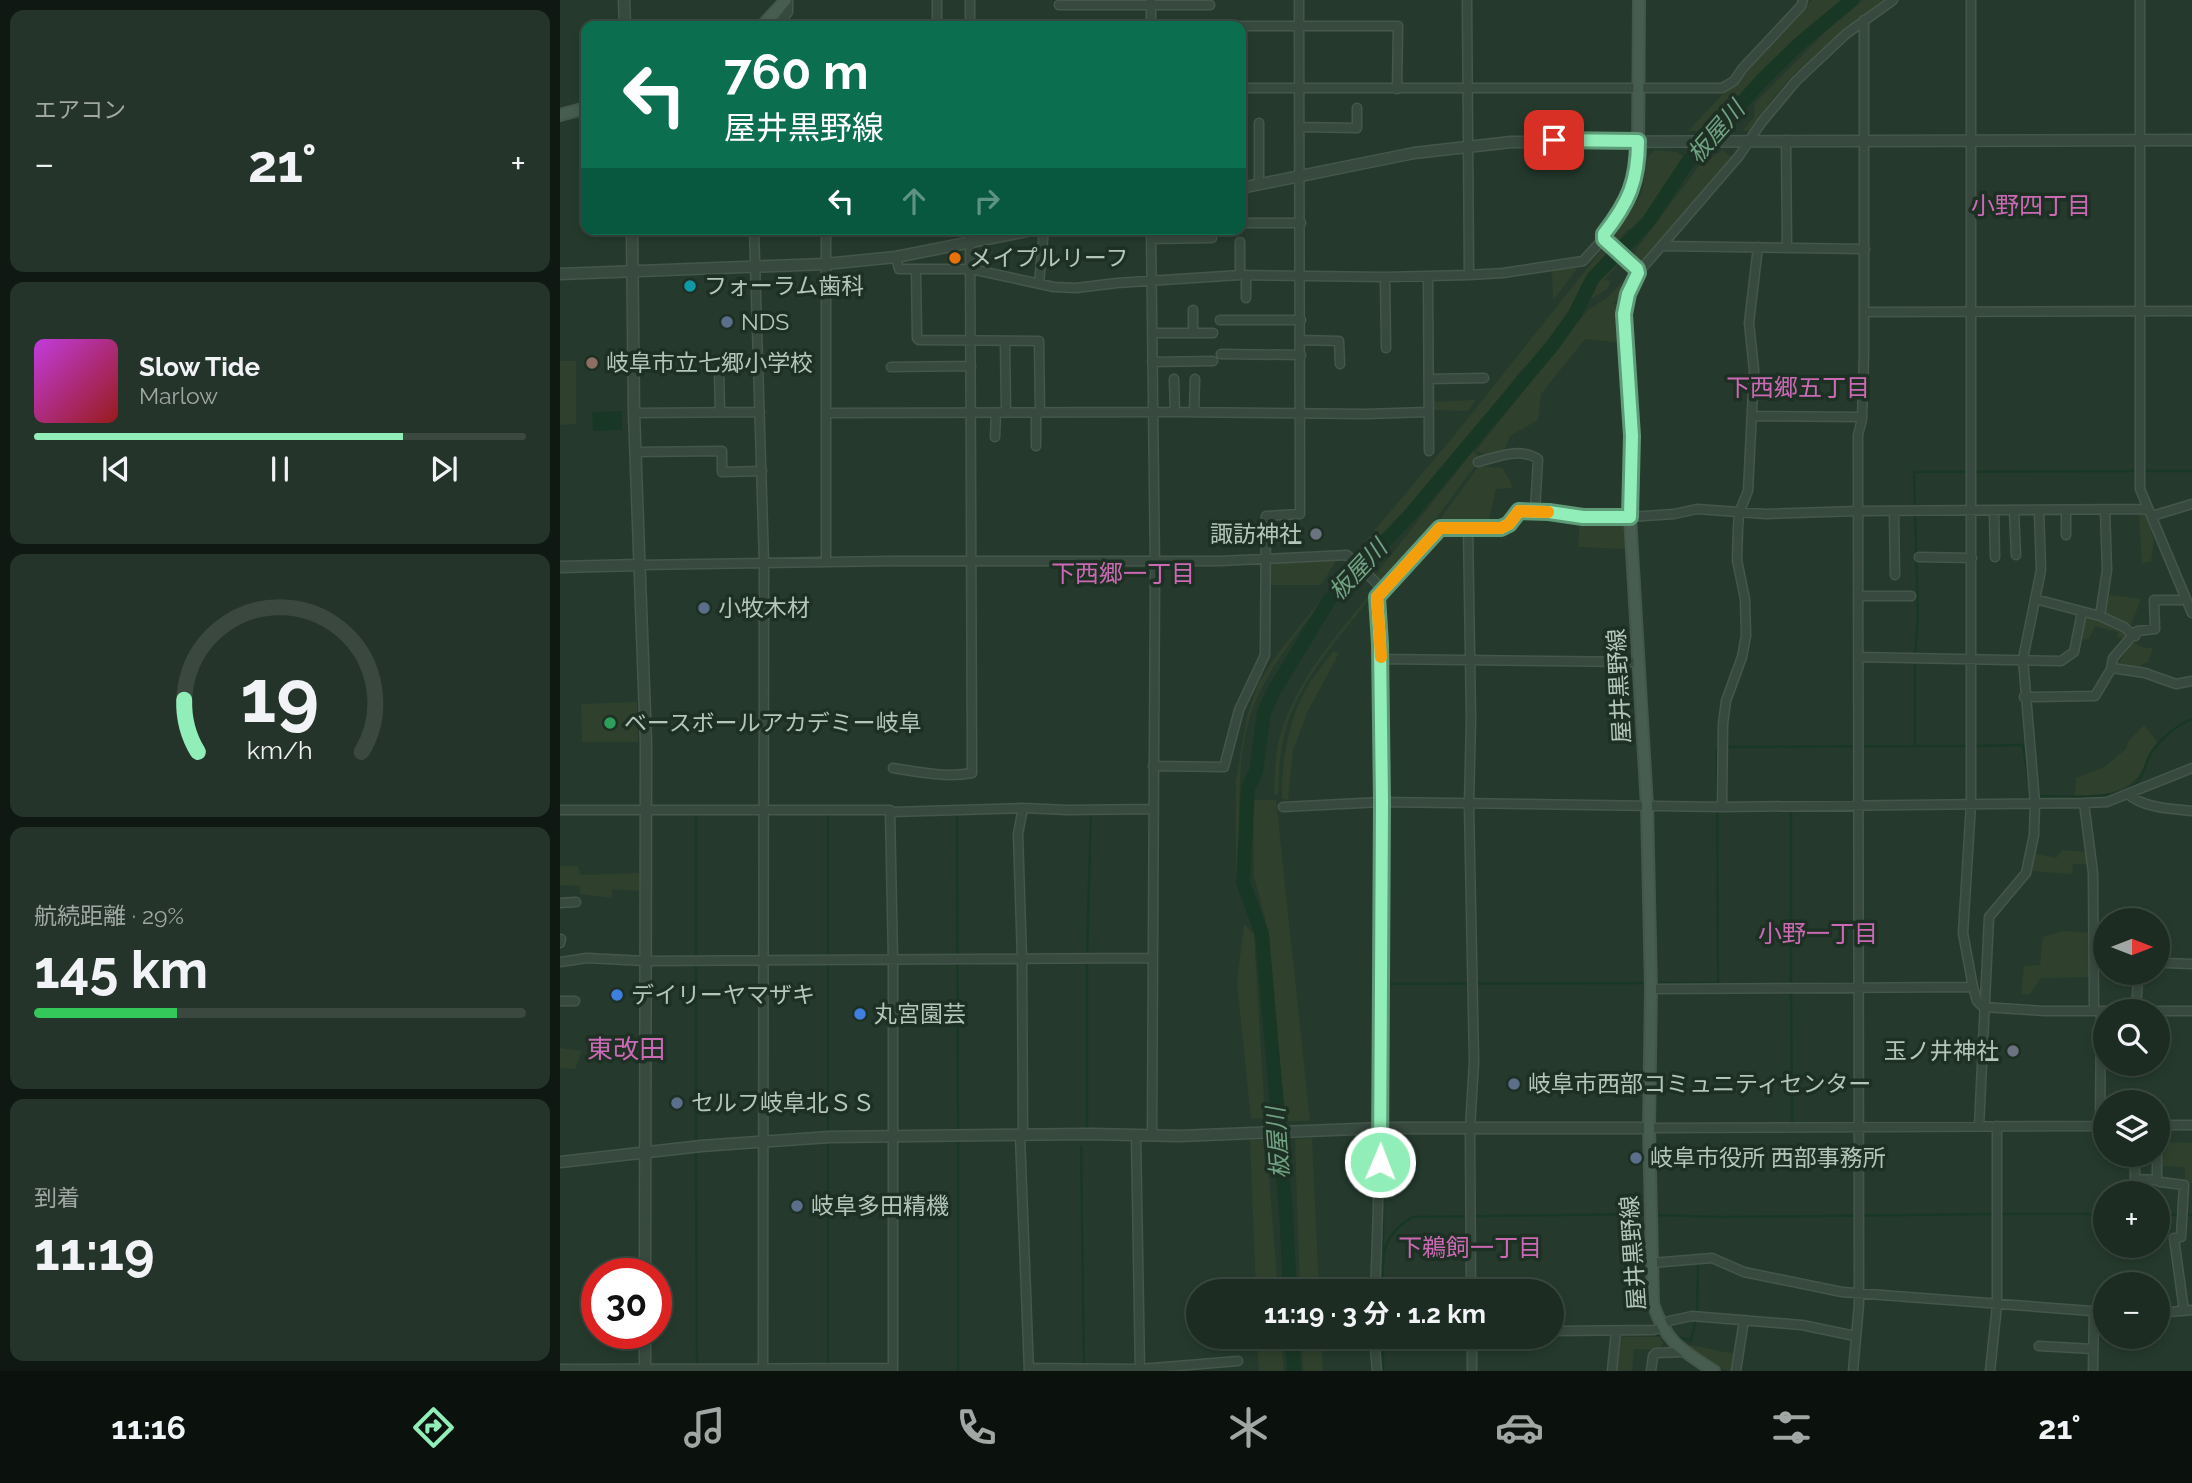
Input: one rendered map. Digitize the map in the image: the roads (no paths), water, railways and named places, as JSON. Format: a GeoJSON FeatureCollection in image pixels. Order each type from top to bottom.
{"type":"FeatureCollection","features":[{"type":"Feature","properties":{"kind":"main road"},"geometry":{"type":"LineString","coordinates":[[767,21],[787,0]]}},
{"type":"Feature","properties":{"kind":"main road"},"geometry":{"type":"LineString","coordinates":[[1637,271],[1604,240],[1604,234],[1631,195],[1638,157],[1639,0]]}},
{"type":"Feature","properties":{"kind":"main road"},"geometry":{"type":"LineString","coordinates":[[560,116],[581,110]]}},
{"type":"Feature","properties":{"kind":"main road","name":"屋井黒野線"},"geometry":{"type":"LineString","coordinates":[[1637,271],[1624,314],[1632,436],[1630,517],[1647,806],[1653,1304],[1661,1328],[1684,1352],[1714,1371]]}},
{"type":"Feature","properties":{"kind":"street"},"geometry":{"type":"LineString","coordinates":[[624,0],[625,21]]}},
{"type":"Feature","properties":{"kind":"street"},"geometry":{"type":"LineString","coordinates":[[781,21],[788,12],[787,0]]}},
{"type":"Feature","properties":{"kind":"street"},"geometry":{"type":"LineString","coordinates":[[937,0],[937,21]]}},
{"type":"Feature","properties":{"kind":"street"},"geometry":{"type":"LineString","coordinates":[[970,0],[970,21]]}},
{"type":"Feature","properties":{"kind":"street"},"geometry":{"type":"LineString","coordinates":[[1153,766],[1224,767],[1239,710],[1265,656],[1266,516],[1300,514],[1299,0]]}},
{"type":"Feature","properties":{"kind":"street"},"geometry":{"type":"LineString","coordinates":[[1467,0],[1469,275]]}},
{"type":"Feature","properties":{"kind":"street"},"geometry":{"type":"LineString","coordinates":[[1246,88],[1722,88],[1734,81],[1742,68],[1801,6],[1803,0]]}},
{"type":"Feature","properties":{"kind":"street"},"geometry":{"type":"LineString","coordinates":[[1637,271],[1663,246],[1796,81],[1864,20],[1893,0]]}},
{"type":"Feature","properties":{"kind":"street"},"geometry":{"type":"LineString","coordinates":[[1971,0],[1971,804],[1963,933],[1973,987],[1977,1001],[1983,1007],[2093,1011]]}},
{"type":"Feature","properties":{"kind":"street"},"geometry":{"type":"LineString","coordinates":[[2140,0],[2140,489],[2192,613]]}},
{"type":"Feature","properties":{"kind":"street"},"geometry":{"type":"LineString","coordinates":[[1151,2],[1151,21]]}},
{"type":"Feature","properties":{"kind":"street"},"geometry":{"type":"LineString","coordinates":[[1059,5],[1151,2],[1210,5]]}},
{"type":"Feature","properties":{"kind":"street"},"geometry":{"type":"LineString","coordinates":[[1853,1371],[1859,1294],[1858,435],[1862,417],[1865,312],[1864,20]]}},
{"type":"Feature","properties":{"kind":"street"},"geometry":{"type":"LineString","coordinates":[[1246,25],[1398,26],[1397,89]]}},
{"type":"Feature","properties":{"kind":"street"},"geometry":{"type":"LineString","coordinates":[[1300,127],[1357,128],[1357,108]]}},
{"type":"Feature","properties":{"kind":"street"},"geometry":{"type":"LineString","coordinates":[[1259,122],[1259,184]]}},
{"type":"Feature","properties":{"kind":"street"},"geometry":{"type":"LineString","coordinates":[[1246,187],[1414,153],[1468,145],[1554,140],[2192,139]]}},
{"type":"Feature","properties":{"kind":"street"},"geometry":{"type":"LineString","coordinates":[[1786,140],[1787,247]]}},
{"type":"Feature","properties":{"kind":"street"},"geometry":{"type":"LineString","coordinates":[[1246,223],[1301,223]]}},
{"type":"Feature","properties":{"kind":"street"},"geometry":{"type":"LineString","coordinates":[[632,235],[635,452],[646,743],[645,1258]]}},
{"type":"Feature","properties":{"kind":"street"},"geometry":{"type":"LineString","coordinates":[[754,235],[764,563],[763,1370]]}},
{"type":"Feature","properties":{"kind":"street"},"geometry":{"type":"LineString","coordinates":[[826,235],[826,561]]}},
{"type":"Feature","properties":{"kind":"street"},"geometry":{"type":"LineString","coordinates":[[894,768],[938,774],[972,773],[970,235]]}},
{"type":"Feature","properties":{"kind":"street"},"geometry":{"type":"LineString","coordinates":[[560,274],[825,264],[896,257],[1006,235]]}},
{"type":"Feature","properties":{"kind":"street"},"geometry":{"type":"LineString","coordinates":[[1039,284],[1043,235]]}},
{"type":"Feature","properties":{"kind":"street"},"geometry":{"type":"LineString","coordinates":[[1151,235],[1154,561],[1152,1136]]}},
{"type":"Feature","properties":{"kind":"street"},"geometry":{"type":"LineString","coordinates":[[1166,235],[1212,238]]}},
{"type":"Feature","properties":{"kind":"street"},"geometry":{"type":"LineString","coordinates":[[896,257],[899,269],[971,269],[1039,284],[1076,288],[1243,275],[1385,277],[1503,273],[1583,261],[1604,240]]}},
{"type":"Feature","properties":{"kind":"street"},"geometry":{"type":"LineString","coordinates":[[1240,242],[1247,298]]}},
{"type":"Feature","properties":{"kind":"street"},"geometry":{"type":"LineString","coordinates":[[1663,246],[1865,249]]}},
{"type":"Feature","properties":{"kind":"street"},"geometry":{"type":"LineString","coordinates":[[1723,807],[1723,724],[1726,701],[1742,657],[1746,636],[1745,599],[1737,560],[1739,513],[1748,491],[1754,370],[1749,323],[1758,247]]}},
{"type":"Feature","properties":{"kind":"street"},"geometry":{"type":"LineString","coordinates":[[916,269],[916,338],[919,340],[1039,341],[1036,446]]}},
{"type":"Feature","properties":{"kind":"street"},"geometry":{"type":"LineString","coordinates":[[1428,276],[1429,451]]}},
{"type":"Feature","properties":{"kind":"street"},"geometry":{"type":"LineString","coordinates":[[1385,277],[1386,348]]}},
{"type":"Feature","properties":{"kind":"street"},"geometry":{"type":"LineString","coordinates":[[1194,310],[1194,333]]}},
{"type":"Feature","properties":{"kind":"street"},"geometry":{"type":"LineString","coordinates":[[1865,312],[2192,311]]}},
{"type":"Feature","properties":{"kind":"street"},"geometry":{"type":"LineString","coordinates":[[1220,320],[1301,320]]}},
{"type":"Feature","properties":{"kind":"street"},"geometry":{"type":"LineString","coordinates":[[1152,333],[1213,333]]}},
{"type":"Feature","properties":{"kind":"street"},"geometry":{"type":"LineString","coordinates":[[1301,340],[1339,341],[1340,364]]}},
{"type":"Feature","properties":{"kind":"street"},"geometry":{"type":"LineString","coordinates":[[1005,341],[1006,413]]}},
{"type":"Feature","properties":{"kind":"street"},"geometry":{"type":"LineString","coordinates":[[1221,354],[1301,355]]}},
{"type":"Feature","properties":{"kind":"street"},"geometry":{"type":"LineString","coordinates":[[1152,362],[1213,360]]}},
{"type":"Feature","properties":{"kind":"street"},"geometry":{"type":"LineString","coordinates":[[891,368],[971,366]]}},
{"type":"Feature","properties":{"kind":"street"},"geometry":{"type":"LineString","coordinates":[[719,369],[720,412]]}},
{"type":"Feature","properties":{"kind":"street"},"geometry":{"type":"LineString","coordinates":[[1429,379],[1484,378]]}},
{"type":"Feature","properties":{"kind":"street"},"geometry":{"type":"LineString","coordinates":[[1174,379],[1175,412]]}},
{"type":"Feature","properties":{"kind":"street"},"geometry":{"type":"LineString","coordinates":[[1194,412],[1195,379]]}},
{"type":"Feature","properties":{"kind":"street"},"geometry":{"type":"LineString","coordinates":[[634,413],[760,412]]}},
{"type":"Feature","properties":{"kind":"street"},"geometry":{"type":"LineString","coordinates":[[826,413],[1428,412]]}},
{"type":"Feature","properties":{"kind":"street"},"geometry":{"type":"LineString","coordinates":[[995,437],[996,414]]}},
{"type":"Feature","properties":{"kind":"street"},"geometry":{"type":"LineString","coordinates":[[1752,416],[1862,417]]}},
{"type":"Feature","properties":{"kind":"street"},"geometry":{"type":"LineString","coordinates":[[635,452],[722,451],[722,471],[762,471]]}},
{"type":"Feature","properties":{"kind":"street"},"geometry":{"type":"LineString","coordinates":[[1478,462],[1507,454],[1527,454],[1538,459],[1535,511]]}},
{"type":"Feature","properties":{"kind":"street"},"geometry":{"type":"LineString","coordinates":[[1375,1279],[1381,1128],[1382,802],[1381,659],[1377,597],[1382,588],[1440,528],[1501,528],[1509,524],[1519,511],[1583,517],[1674,514],[1696,509],[1766,514],[1858,510],[2105,510],[2150,513],[2192,504]]}},
{"type":"Feature","properties":{"kind":"street"},"geometry":{"type":"LineString","coordinates":[[2066,510],[2066,535]]}},
{"type":"Feature","properties":{"kind":"street"},"geometry":{"type":"LineString","coordinates":[[2100,616],[2107,570],[2105,510]]}},
{"type":"Feature","properties":{"kind":"street"},"geometry":{"type":"LineString","coordinates":[[1894,511],[1895,575]]}},
{"type":"Feature","properties":{"kind":"street"},"geometry":{"type":"LineString","coordinates":[[1994,511],[1995,557]]}},
{"type":"Feature","properties":{"kind":"street"},"geometry":{"type":"LineString","coordinates":[[2014,511],[2016,555]]}},
{"type":"Feature","properties":{"kind":"street"},"geometry":{"type":"LineString","coordinates":[[1979,1127],[1989,917],[2026,873],[2034,835],[2035,803],[2024,697],[2023,659],[2041,570],[2039,511]]}},
{"type":"Feature","properties":{"kind":"street"},"geometry":{"type":"LineString","coordinates":[[1468,527],[1469,805],[1474,1062],[1470,1129],[1471,1279]]}},
{"type":"Feature","properties":{"kind":"street"},"geometry":{"type":"LineString","coordinates":[[560,567],[826,561],[1154,561],[1348,555],[1382,588]]}},
{"type":"Feature","properties":{"kind":"street"},"geometry":{"type":"LineString","coordinates":[[1919,557],[1972,558]]}},
{"type":"Feature","properties":{"kind":"street"},"geometry":{"type":"LineString","coordinates":[[1859,596],[1911,596]]}},
{"type":"Feature","properties":{"kind":"street"},"geometry":{"type":"LineString","coordinates":[[2035,600],[2100,616],[2124,627],[2133,635]]}},
{"type":"Feature","properties":{"kind":"street"},"geometry":{"type":"LineString","coordinates":[[2024,697],[2095,696],[2112,668],[2113,658],[2133,635],[2135,636],[2137,631],[2155,629],[2154,600],[2188,602]]}},
{"type":"Feature","properties":{"kind":"street"},"geometry":{"type":"LineString","coordinates":[[1858,657],[2061,661],[2074,652],[2082,612]]}},
{"type":"Feature","properties":{"kind":"street"},"geometry":{"type":"LineString","coordinates":[[1381,659],[1639,662]]}},
{"type":"Feature","properties":{"kind":"street"},"geometry":{"type":"LineString","coordinates":[[2112,668],[2145,673],[2176,684],[2192,681]]}},
{"type":"Feature","properties":{"kind":"street"},"geometry":{"type":"LineString","coordinates":[[1283,807],[1382,802],[1723,807],[2084,803],[2107,802],[2192,768]]}},
{"type":"Feature","properties":{"kind":"street"},"geometry":{"type":"LineString","coordinates":[[2128,794],[2134,800],[2192,811]]}},
{"type":"Feature","properties":{"kind":"street"},"geometry":{"type":"LineString","coordinates":[[2084,803],[2093,873],[2097,999]]}},
{"type":"Feature","properties":{"kind":"street"},"geometry":{"type":"LineString","coordinates":[[1023,808],[1018,834],[1022,959],[1022,1136],[1029,1370],[1140,1370],[1238,1361]]}},
{"type":"Feature","properties":{"kind":"street"},"geometry":{"type":"LineString","coordinates":[[560,810],[892,812],[1152,808]]}},
{"type":"Feature","properties":{"kind":"street"},"geometry":{"type":"LineString","coordinates":[[560,1369],[893,1370],[893,960],[890,810]]}},
{"type":"Feature","properties":{"kind":"street"},"geometry":{"type":"LineString","coordinates":[[560,903],[576,902]]}},
{"type":"Feature","properties":{"kind":"street"},"geometry":{"type":"LineString","coordinates":[[560,962],[587,958],[645,961],[1152,958]]}},
{"type":"Feature","properties":{"kind":"street"},"geometry":{"type":"LineString","coordinates":[[2170,963],[2192,964]]}},
{"type":"Feature","properties":{"kind":"street"},"geometry":{"type":"LineString","coordinates":[[1650,989],[1973,987]]}},
{"type":"Feature","properties":{"kind":"street"},"geometry":{"type":"LineString","coordinates":[[560,1001],[575,1000]]}},
{"type":"Feature","properties":{"kind":"street"},"geometry":{"type":"LineString","coordinates":[[2170,1011],[2192,1011]]}},
{"type":"Feature","properties":{"kind":"street"},"geometry":{"type":"LineString","coordinates":[[2170,1125],[2192,1125]]}},
{"type":"Feature","properties":{"kind":"street"},"geometry":{"type":"LineString","coordinates":[[1990,1371],[1997,1305],[1997,1126]]}},
{"type":"Feature","properties":{"kind":"street"},"geometry":{"type":"LineString","coordinates":[[560,1162],[829,1137],[1092,1134],[1152,1136],[1381,1128],[2093,1126]]}},
{"type":"Feature","properties":{"kind":"street"},"geometry":{"type":"LineString","coordinates":[[1136,1136],[1140,1370]]}},
{"type":"Feature","properties":{"kind":"street"},"geometry":{"type":"LineString","coordinates":[[2135,1167],[2135,1180],[2157,1180],[2184,1185],[2181,1237],[2174,1238],[2188,1311],[2170,1312]]}},
{"type":"Feature","properties":{"kind":"street"},"geometry":{"type":"LineString","coordinates":[[2157,1167],[2157,1180]]}},
{"type":"Feature","properties":{"kind":"street"},"geometry":{"type":"LineString","coordinates":[[1651,1263],[1712,1258],[1744,1272],[1859,1294],[2093,1311]]}},
{"type":"Feature","properties":{"kind":"street"},"geometry":{"type":"LineString","coordinates":[[1564,1331],[1661,1328],[1669,1321],[1692,1315],[1802,1325],[1855,1336]]}},
{"type":"Feature","properties":{"kind":"street"},"geometry":{"type":"LineString","coordinates":[[1736,1371],[1744,1320]]}},
{"type":"Feature","properties":{"kind":"street"},"geometry":{"type":"LineString","coordinates":[[1612,1371],[1616,1331]]}},
{"type":"Feature","properties":{"kind":"street"},"geometry":{"type":"LineString","coordinates":[[2039,1346],[2093,1349],[2093,1371]]}},
{"type":"Feature","properties":{"kind":"street"},"geometry":{"type":"LineString","coordinates":[[645,1349],[645,1370]]}},
{"type":"Feature","properties":{"kind":"street"},"geometry":{"type":"LineString","coordinates":[[1375,1349],[1377,1371]]}},
{"type":"Feature","properties":{"kind":"street"},"geometry":{"type":"LineString","coordinates":[[1472,1349],[1472,1371]]}},
{"type":"Feature","properties":{"kind":"street"},"geometry":{"type":"LineString","coordinates":[[1651,1371],[1656,1353],[1684,1352]]}},
{"type":"Feature","properties":{"kind":"waterway","name":"板屋川"},"geometry":{"type":"LineString","coordinates":[[1289,1279],[1262,934],[1243,882],[1248,788],[1256,772],[1264,712],[1329,600],[1409,516],[1552,346],[1575,314],[1593,278],[1648,222],[1687,163],[1764,78],[1799,44],[1852,0]]}},
{"type":"Feature","properties":{"kind":"waterway"},"geometry":{"type":"LineString","coordinates":[[1915,655],[1918,618],[1914,472],[2137,471]]}},
{"type":"Feature","properties":{"kind":"waterway"},"geometry":{"type":"LineString","coordinates":[[2143,471],[2192,471]]}},
{"type":"Feature","properties":{"kind":"waterway"},"geometry":{"type":"LineString","coordinates":[[1655,983],[1718,983],[1717,750],[1726,747],[1915,746],[1915,661]]}},
{"type":"Feature","properties":{"kind":"waterway"},"geometry":{"type":"LineString","coordinates":[[2038,796],[2087,797],[2124,791],[2140,779],[2151,753],[2159,743],[2192,719]]}},
{"type":"Feature","properties":{"kind":"waterway"},"geometry":{"type":"LineString","coordinates":[[1974,746],[2023,745],[2031,796]]}},
{"type":"Feature","properties":{"kind":"waterway"},"geometry":{"type":"LineString","coordinates":[[1915,746],[1967,746]]}},
{"type":"Feature","properties":{"kind":"waterway"},"geometry":{"type":"LineString","coordinates":[[1791,809],[1791,985]]}},
{"type":"Feature","properties":{"kind":"waterway"},"geometry":{"type":"LineString","coordinates":[[1087,1128],[1087,956],[1091,810]]}},
{"type":"Feature","properties":{"kind":"waterway"},"geometry":{"type":"LineString","coordinates":[[957,813],[958,1132]]}},
{"type":"Feature","properties":{"kind":"waterway"},"geometry":{"type":"LineString","coordinates":[[696,814],[696,957]]}},
{"type":"Feature","properties":{"kind":"waterway"},"geometry":{"type":"LineString","coordinates":[[828,814],[828,1367]]}},
{"type":"Feature","properties":{"kind":"waterway"},"geometry":{"type":"LineString","coordinates":[[696,964],[696,1143]]}},
{"type":"Feature","properties":{"kind":"waterway"},"geometry":{"type":"LineString","coordinates":[[1384,984],[1647,983]]}},
{"type":"Feature","properties":{"kind":"waterway"},"geometry":{"type":"LineString","coordinates":[[1791,991],[1792,1123]]}},
{"type":"Feature","properties":{"kind":"waterway"},"geometry":{"type":"LineString","coordinates":[[958,1138],[958,1371]]}},
{"type":"Feature","properties":{"kind":"waterway"},"geometry":{"type":"LineString","coordinates":[[1081,1147],[1084,1368]]}},
{"type":"Feature","properties":{"kind":"waterway"},"geometry":{"type":"LineString","coordinates":[[696,1150],[697,1367]]}},
{"type":"Feature","properties":{"kind":"waterway"},"geometry":{"type":"LineString","coordinates":[[1383,1151],[1383,1249]]}},
{"type":"Feature","properties":{"kind":"waterway"},"geometry":{"type":"LineString","coordinates":[[1383,1279],[1383,1258],[1388,1240],[1412,1217],[1647,1214]]}},
{"type":"Feature","properties":{"kind":"waterway"},"geometry":{"type":"LineString","coordinates":[[1654,1215],[1722,1217],[1993,1214]]}},
{"type":"Feature","properties":{"kind":"waterway"},"geometry":{"type":"LineString","coordinates":[[2000,1214],[2093,1214]]}},
{"type":"Feature","properties":{"kind":"waterway"},"geometry":{"type":"LineString","coordinates":[[2170,1214],[2192,1215]]}},
{"type":"Feature","properties":{"kind":"waterway"},"geometry":{"type":"LineString","coordinates":[[1673,1335],[1691,1341],[1697,1313],[1698,1263]]}},
{"type":"Feature","properties":{"kind":"waterway"},"geometry":{"type":"LineString","coordinates":[[1624,1334],[1663,1335]]}},
{"type":"Feature","properties":{"kind":"waterway","name":"板屋川"},"geometry":{"type":"LineString","coordinates":[[1293,1349],[1294,1371]]}},
{"type":"Feature","properties":{"kind":"waterway"},"geometry":{"type":"LineString","coordinates":[[1383,1349],[1383,1371]]}},
{"type":"Feature","properties":{"kind":"waterway"},"geometry":{"type":"LineString","coordinates":[[1616,1371],[1617,1357]]}},
{"type":"Feature","properties":{"kind":"waterway"},"geometry":{"type":"LineString","coordinates":[[1197,1359],[1197,1371]]}},
{"type":"Feature","properties":{"kind":"place","name":"メイプルリーフ"},"geometry":{"type":"Point","coordinates":[955,258]}},
{"type":"Feature","properties":{"kind":"place","name":"フォーラム歯科"},"geometry":{"type":"Point","coordinates":[690,286]}},
{"type":"Feature","properties":{"kind":"place","name":"NDS"},"geometry":{"type":"Point","coordinates":[727,322]}},
{"type":"Feature","properties":{"kind":"place","name":"岐阜市立七郷小学校"},"geometry":{"type":"Point","coordinates":[592,363]}},
{"type":"Feature","properties":{"kind":"place","name":"諏訪神社"},"geometry":{"type":"Point","coordinates":[1316,534]}},
{"type":"Feature","properties":{"kind":"place","name":"小牧木材"},"geometry":{"type":"Point","coordinates":[704,608]}},
{"type":"Feature","properties":{"kind":"place","name":"ベースボールアカデミー岐阜"},"geometry":{"type":"Point","coordinates":[610,723]}},
{"type":"Feature","properties":{"kind":"place","name":"デイリーヤマザキ"},"geometry":{"type":"Point","coordinates":[617,995]}},
{"type":"Feature","properties":{"kind":"place","name":"丸宮園芸"},"geometry":{"type":"Point","coordinates":[860,1014]}},
{"type":"Feature","properties":{"kind":"place","name":"玉ノ井神社"},"geometry":{"type":"Point","coordinates":[2013,1051]}},
{"type":"Feature","properties":{"kind":"place","name":"岐阜市西部コミュニティセンター"},"geometry":{"type":"Point","coordinates":[1514,1084]}},
{"type":"Feature","properties":{"kind":"place","name":"セルフ岐阜北ＳＳ"},"geometry":{"type":"Point","coordinates":[677,1103]}},
{"type":"Feature","properties":{"kind":"place","name":"岐阜市役所 西部事務所"},"geometry":{"type":"Point","coordinates":[1636,1158]}},
{"type":"Feature","properties":{"kind":"place","name":"岐阜多田精機"},"geometry":{"type":"Point","coordinates":[797,1206]}},
{"type":"Feature","properties":{"kind":"district","name":"小野四丁目"},"geometry":{"type":"Point","coordinates":[2031,206]}},
{"type":"Feature","properties":{"kind":"district","name":"下西郷五丁目"},"geometry":{"type":"Point","coordinates":[1798,388]}},
{"type":"Feature","properties":{"kind":"district","name":"下西郷一丁目"},"geometry":{"type":"Point","coordinates":[1123,574]}},
{"type":"Feature","properties":{"kind":"district","name":"小野一丁目"},"geometry":{"type":"Point","coordinates":[1818,934]}},
{"type":"Feature","properties":{"kind":"district","name":"東改田"},"geometry":{"type":"Point","coordinates":[626,1049]}},
{"type":"Feature","properties":{"kind":"district","name":"下鵜飼一丁目"},"geometry":{"type":"Point","coordinates":[1470,1248]}}]}
